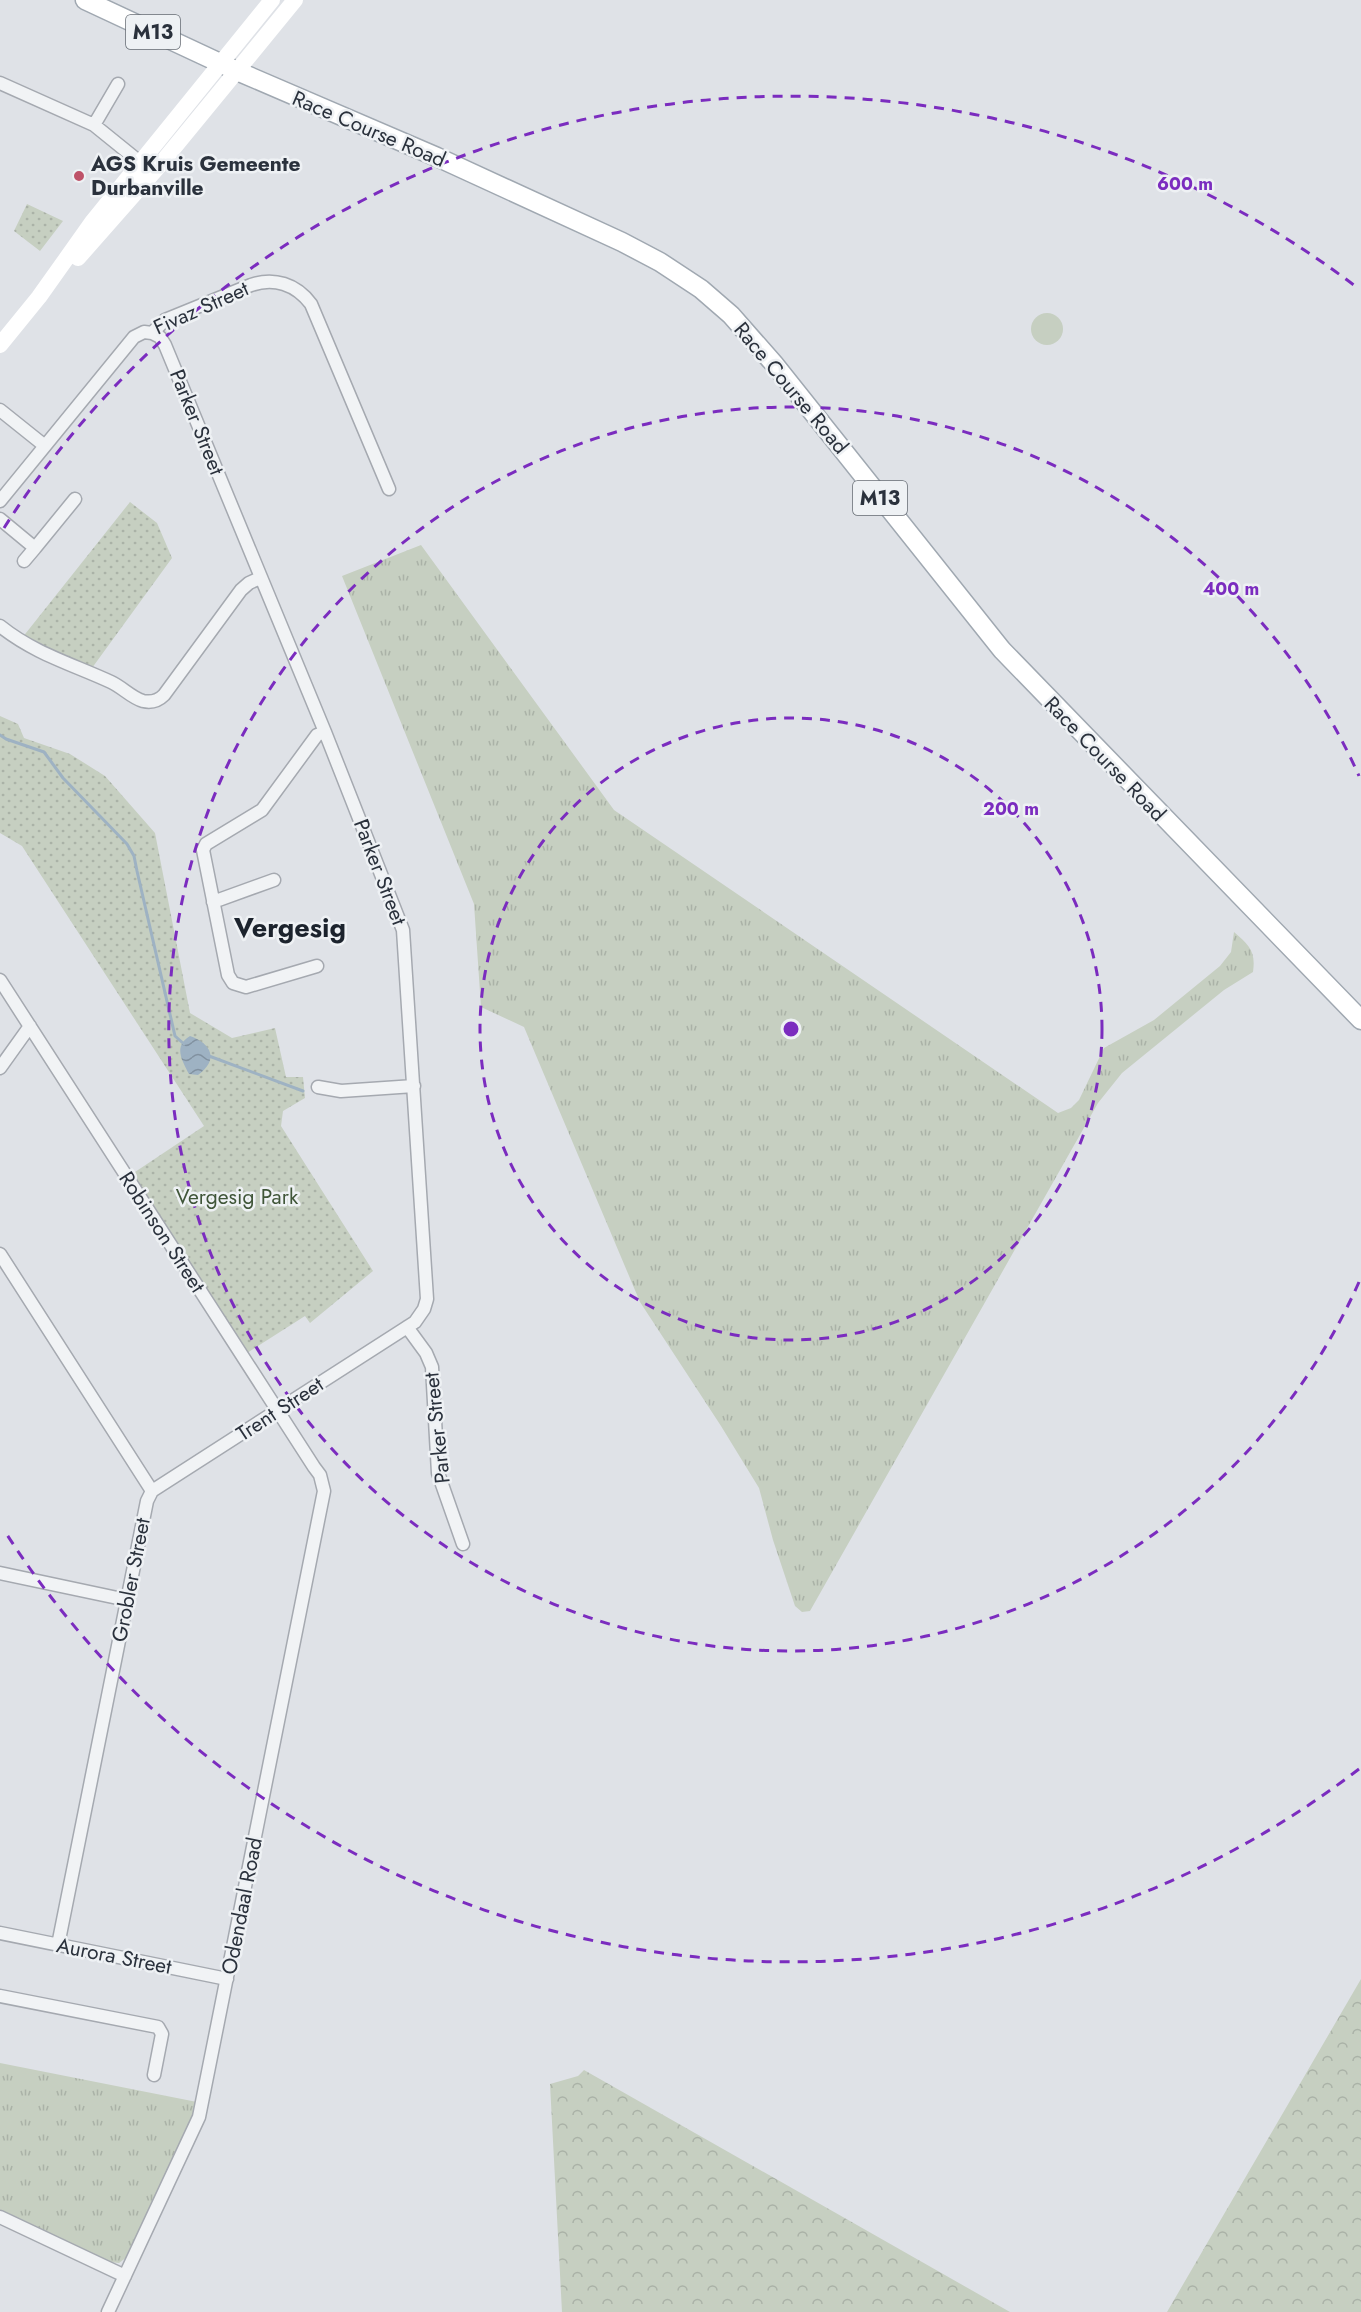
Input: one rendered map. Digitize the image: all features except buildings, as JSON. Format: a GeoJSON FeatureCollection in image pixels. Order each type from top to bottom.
{"type":"FeatureCollection","features":[{"type":"Feature","properties":{"kind":"main road","name":"Race Course Road"},"geometry":{"type":"LineString","coordinates":[[85,0],[229,68],[622,242],[684,276],[714,299],[775,365],[1009,657],[1361,1020]]}},
{"type":"Feature","properties":{"kind":"main road"},"geometry":{"type":"LineString","coordinates":[[39,297],[106,227],[229,68],[272,0]]}},
{"type":"Feature","properties":{"kind":"main road"},"geometry":{"type":"LineString","coordinates":[[0,345],[39,297],[93,220],[141,163],[296,0]]}},
{"type":"Feature","properties":{"kind":"street"},"geometry":{"type":"LineString","coordinates":[[0,82],[94,125],[141,163]]}},
{"type":"Feature","properties":{"kind":"street"},"geometry":{"type":"LineString","coordinates":[[94,125],[118,84]]}},
{"type":"Feature","properties":{"kind":"street","name":"Fivaz Street"},"geometry":{"type":"LineString","coordinates":[[0,501],[134,337],[144,332],[152,333],[165,320],[258,283],[272,282],[294,288],[306,297],[315,310],[388,489]]}},
{"type":"Feature","properties":{"kind":"street","name":"Parker Street"},"geometry":{"type":"LineString","coordinates":[[152,333],[160,337],[165,345],[325,732],[403,930],[427,1299],[422,1314],[407,1327],[426,1353],[432,1367],[438,1473],[463,1544]]}},
{"type":"Feature","properties":{"kind":"street"},"geometry":{"type":"LineString","coordinates":[[0,410],[45,446]]}},
{"type":"Feature","properties":{"kind":"street"},"geometry":{"type":"LineString","coordinates":[[24,561],[75,499]]}},
{"type":"Feature","properties":{"kind":"street"},"geometry":{"type":"LineString","coordinates":[[0,519],[35,548]]}},
{"type":"Feature","properties":{"kind":"street"},"geometry":{"type":"LineString","coordinates":[[0,626],[20,642],[47,656],[111,682],[141,700],[152,702],[165,695],[241,590],[260,578]]}},
{"type":"Feature","properties":{"kind":"street"},"geometry":{"type":"LineString","coordinates":[[317,966],[246,987],[237,986],[228,975],[203,854],[204,847],[266,806],[317,735],[325,732]]}},
{"type":"Feature","properties":{"kind":"street"},"geometry":{"type":"LineString","coordinates":[[213,902],[274,880]]}},
{"type":"Feature","properties":{"kind":"street","name":"Robinson Street"},"geometry":{"type":"LineString","coordinates":[[0,980],[278,1410],[323,1484]]}},
{"type":"Feature","properties":{"kind":"street"},"geometry":{"type":"LineString","coordinates":[[0,1068],[30,1026]]}},
{"type":"Feature","properties":{"kind":"street"},"geometry":{"type":"LineString","coordinates":[[318,1087],[341,1091],[414,1086]]}},
{"type":"Feature","properties":{"kind":"street","name":"Grobler Street"},"geometry":{"type":"LineString","coordinates":[[0,1254],[152,1491],[147,1501],[58,1945]]}},
{"type":"Feature","properties":{"kind":"street","name":"Trent Street"},"geometry":{"type":"LineString","coordinates":[[152,1491],[407,1327]]}},
{"type":"Feature","properties":{"kind":"street","name":"Odendaal Road"},"geometry":{"type":"LineString","coordinates":[[108,2312],[199,2117],[323,1504],[323,1484]]}},
{"type":"Feature","properties":{"kind":"street"},"geometry":{"type":"LineString","coordinates":[[0,1573],[127,1600]]}},
{"type":"Feature","properties":{"kind":"street","name":"Aurora Street"},"geometry":{"type":"LineString","coordinates":[[0,1934],[227,1979]]}},
{"type":"Feature","properties":{"kind":"street"},"geometry":{"type":"LineString","coordinates":[[0,1996],[158,2027],[162,2034],[154,2075]]}},
{"type":"Feature","properties":{"kind":"street"},"geometry":{"type":"LineString","coordinates":[[0,2217],[125,2276]]}},
{"type":"Feature","properties":{"kind":"green space"},"geometry":{"type":"Polygon","coordinates":[[[27,204],[63,221],[40,251],[14,231],[27,204]]]}},
{"type":"Feature","properties":{"kind":"green space"},"geometry":{"type":"Polygon","coordinates":[[[1047,313],[1058,318],[1063,329],[1058,340],[1047,345],[1036,340],[1031,329],[1036,318],[1047,313]]]}},
{"type":"Feature","properties":{"kind":"green space"},"geometry":{"type":"Polygon","coordinates":[[[130,502],[157,523],[172,558],[92,668],[22,638],[130,502]]]}},
{"type":"Feature","properties":{"kind":"green space"},"geometry":{"type":"Polygon","coordinates":[[[421,545],[614,810],[1058,1113],[1071,1108],[1079,1100],[1104,1048],[1154,1020],[1220,966],[1231,952],[1234,932],[1247,945],[1252,954],[1253,972],[1224,990],[1122,1073],[1098,1103],[810,1611],[802,1612],[795,1606],[759,1488],[640,1302],[524,1027],[481,1007],[474,904],[342,576],[421,545]]]}},
{"type":"Feature","properties":{"kind":"green space","name":"Vergesig Park"},"geometry":{"type":"Polygon","coordinates":[[[0,716],[18,724],[24,738],[70,754],[105,776],[155,833],[190,1013],[232,1038],[275,1028],[286,1077],[303,1077],[305,1098],[283,1111],[281,1126],[373,1271],[310,1323],[305,1316],[247,1353],[132,1174],[204,1126],[22,846],[0,833],[0,716]]]}},
{"type":"Feature","properties":{"kind":"green space"},"geometry":{"type":"Polygon","coordinates":[[[1361,1979],[1361,2312],[1167,2312],[1361,1979]]]}},
{"type":"Feature","properties":{"kind":"green space"},"geometry":{"type":"Polygon","coordinates":[[[0,2063],[197,2102],[193,2116],[127,2257],[119,2263],[110,2262],[0,2211],[0,2063]]]}},
{"type":"Feature","properties":{"kind":"green space"},"geometry":{"type":"Polygon","coordinates":[[[584,2070],[1010,2312],[562,2312],[550,2084],[578,2076],[584,2070]]]}},
{"type":"Feature","properties":{"kind":"water"},"geometry":{"type":"Polygon","coordinates":[[[190,1036],[203,1043],[210,1053],[209,1064],[198,1075],[189,1074],[180,1054],[182,1044],[190,1036]]]}},
{"type":"Feature","properties":{"kind":"waterway"},"geometry":{"type":"LineString","coordinates":[[0,735],[44,752],[63,778],[127,844],[134,856],[175,1036],[184,1044]]}},
{"type":"Feature","properties":{"kind":"waterway"},"geometry":{"type":"LineString","coordinates":[[209,1056],[303,1091]]}},
{"type":"Feature","properties":{"kind":"place","name":"AGS Kruis Gemeente Durbanville"},"geometry":{"type":"Point","coordinates":[79,176]}},
{"type":"Feature","properties":{"kind":"district","name":"Vergesig"},"geometry":{"type":"Point","coordinates":[290,928]}}]}
